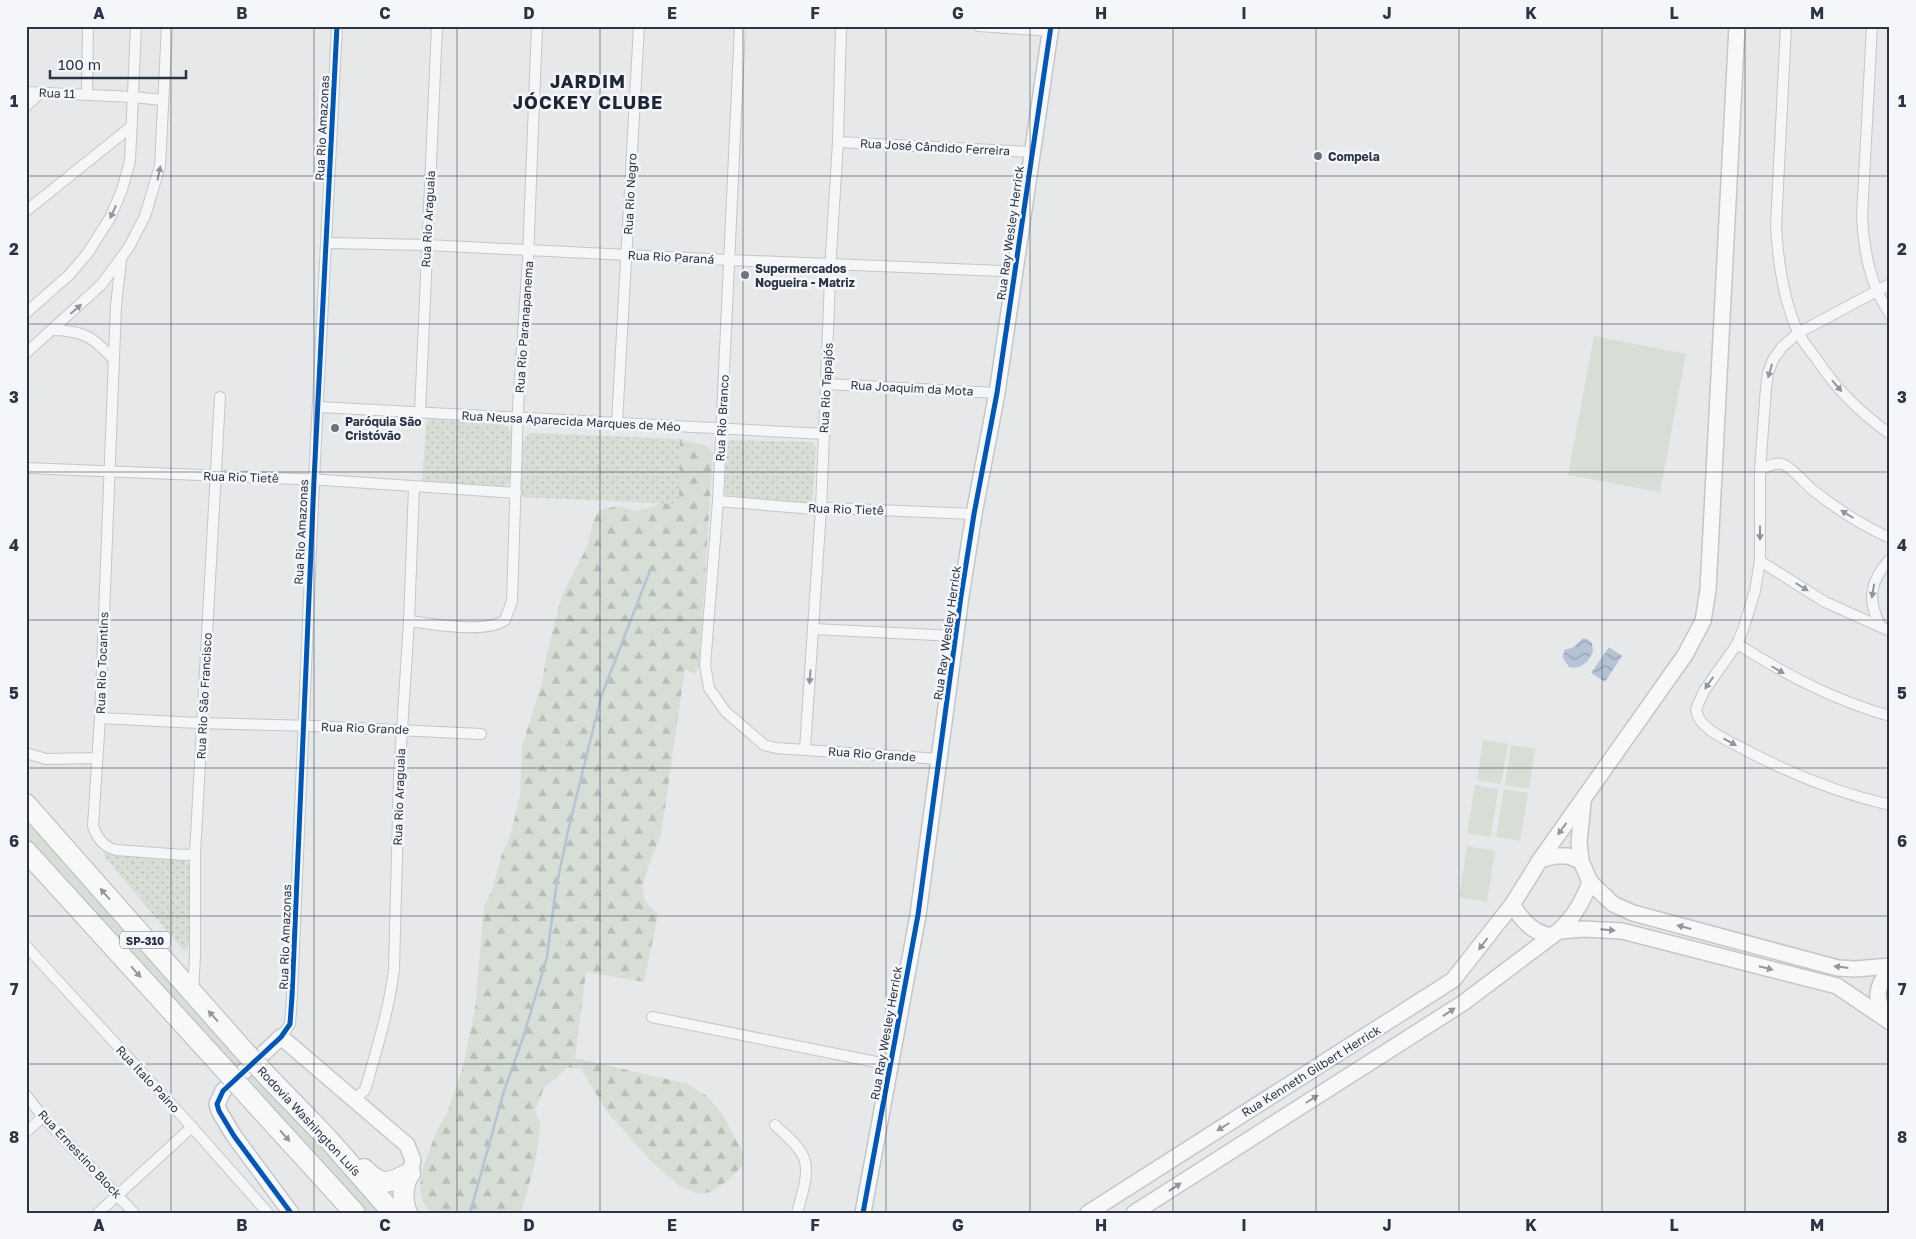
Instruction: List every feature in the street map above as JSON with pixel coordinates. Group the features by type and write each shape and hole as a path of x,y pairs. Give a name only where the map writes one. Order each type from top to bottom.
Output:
{"highway":[{"name":"Rodovia Washington Luís","path":"26,804 193,994 329,1140 392,1213"},
{"name":"SP-310","path":"26,851 355,1213"},
{"path":"329,1140 352,1157 378,1181 386,1183 410,1173"},
{"path":"307,1161 339,1201 346,1213"},
{"path":"407,1213 404,1205 403,1190 405,1181 410,1173"}],"street":[{"path":"87,94 88,26"},
{"path":"26,313 78,265 103,232 117,204 130,162 136,26"},
{"path":"26,353 90,297 121,260 145,216 160,166 167,26"},
{"name":"Rua Rio Amazonas","path":"281,1037 290,1024 292,996 314,480 337,26"},
{"name":"Rua Rio Araguaia","path":"420,412 437,26"},
{"name":"Rua Rio Paranapanema","path":"408,621 471,627 493,626 505,620 512,601 537,26"},
{"name":"Rua Rio Negro","path":"617,422 639,26"},
{"name":"Rua Rio Branco","path":"740,26 718,501 705,665 709,688 726,711 764,745 776,748 805,749"},
{"name":"Rua Rio Tapajós","path":"805,749 821,509 838,142 841,26"},
{"path":"979,26 1051,28"},
{"path":"1737,26 1706,608 1703,621 1685,655 1540,860 1512,905 1522,920 1542,934 1556,934 1583,929 1622,931 1836,986 1890,1022"},
{"path":"1786,26 1776,226 1777,252 1783,284 1798,333 1834,385 1863,414 1890,434"},
{"path":"1872,26 1862,217 1864,246 1869,267 1890,314"},
{"name":"Rua Ray Wesley Herrick","path":"863,1213 918,915 974,514 997,393 1051,28"},
{"name":"Rua 11","path":"26,92 87,94 164,100"},
{"path":"26,106 41,92"},
{"path":"26,211 132,126"},
{"name":"Rua José Cândido Ferreira","path":"838,142 1032,152"},
{"name":"Rua Rio Paraná","path":"327,244 426,245 1002,271 1015,268"},
{"name":"Rua Rio Tocantins","path":"121,260 113,359 100,718 92,826 99,839 110,848 134,852 195,854"},
{"path":"1890,284 1798,333 1782,347 1768,373 1760,470 1760,561 1750,611 1736,644 1699,700 1696,709 1699,719 1705,726 1767,762 1820,784 1890,805"},
{"path":"52,330 73,330 89,336 113,359"},
{"name":"Rua Joaquim da Mota","path":"826,384 997,393"},
{"name":"Rua Rio São Francisco","path":"193,994 195,854 220,397"},
{"name":"Rua Neusa Aparecida Marques de Méo","path":"319,407 824,434"},
{"path":"1760,470 1780,463 1786,466 1813,491 1836,508 1890,538"},
{"name":"Rua Rio Tietê","path":"26,468 314,480 516,493"},
{"name":"Rua Rio Araguaia","path":"354,1099 364,1092 366,1087 391,994 394,969 402,730 414,487"},
{"name":"Rua Rio Tietê","path":"718,501 821,509 974,514"},
{"path":"1885,629 1871,603 1873,584 1890,559"},
{"path":"1760,561 1825,602 1885,629"},
{"path":"813,629 956,636"},
{"path":"1736,644 1779,671 1819,691 1890,716"},
{"name":"Rua Rio Grande","path":"100,718 481,734"},
{"name":"Rua Rio Grande","path":"805,749 939,759"},
{"path":"26,753 46,759 97,758"},
{"path":"1584,799 1579,842 1581,861 1590,882 1613,904 1633,913 1838,968 1890,967"},
{"path":"1540,860 1555,856 1568,856 1581,861"},
{"path":"1134,1213 1463,1003 1556,934 1585,897 1590,882"},
{"name":"Rua Kenneth Gilbert Herrick","path":"1088,1213 1454,980 1512,905"},
{"name":"Rua Ítalo Paino","path":"26,946 192,1126 268,1213"},
{"path":"1890,967 1877,991 1878,1004 1890,1022"},
{"path":"652,1017 890,1065"},
{"path":"291,1213 234,1136 219,1111 217,1104 223,1091 281,1037 407,1145 413,1160 410,1173"},
{"name":"Rua Ernestino Block","path":"26,1095 43,1117 134,1213"},
{"path":"26,1132 43,1117"},
{"path":"775,1125 798,1148 804,1158 806,1169 804,1186 797,1213"},
{"path":"98,1213 192,1126"}],"green space":[{"path":"1594,336 1686,354 1660,492 1568,475"},
{"path":"427,417 501,424 507,427 511,432 514,447 512,479 507,485 503,486 422,481"},
{"path":"531,433 680,439 679,504 521,497 523,442"},
{"path":"680,439 706,446 713,452 699,667 695,674 685,669 661,835 643,884 643,894 646,902 658,915 644,982 586,972 575,1058 688,1084 708,1097 723,1115 744,1155 742,1166 726,1182 711,1192 698,1194 677,1184 652,1162 607,1112 581,1069 568,1067 544,1088 535,1111 540,1124 536,1159 521,1213 431,1213 423,1202 420,1186 422,1170 437,1130 447,1113 462,1071 475,1010 484,907 492,890 502,854 510,837 520,795 522,746 542,683 546,658 562,595 588,545 593,522 599,510 618,506 635,511 653,507 666,497 665,461"},
{"path":"730,440 812,442 816,448 812,500 810,503 727,496 725,492 726,444"},
{"path":"1483,740 1508,744 1501,784 1477,780"},
{"path":"1511,745 1535,749 1529,789 1505,785"},
{"path":"1475,785 1498,789 1491,837 1467,833"},
{"path":"1504,789 1528,793 1520,841 1496,837"},
{"path":"26,818 246,1061 233,1072 26,845"},
{"path":"1467,846 1495,851 1487,902 1459,897"},
{"path":"105,851 185,861 189,864 191,938 186,948 183,950 105,857"},
{"path":"253,1071 383,1213 363,1213 241,1081"}],"water":[{"path":"1583,638 1592,643 1593,652 1589,659 1581,666 1569,667 1563,658 1564,650 1574,647"},
{"path":"1609,647 1622,656 1605,682 1591,673"}],"waterway":[{"path":"470,1213 504,1091 524,1035 547,957 556,888 601,697 651,568"}],"cycle path":[{"path":"291,1213 234,1136 219,1111 217,1104 223,1091 281,1037 290,1024 314,480 337,26"},
{"path":"863,1213 918,915 961,596 974,514 997,393 1051,26"}],"place":[{"name":"Compela","path":"1318,156"},
{"name":"Supermercados Nogueira - Matriz","path":"745,275"},
{"name":"Paróquia São Cristóvão","path":"335,428"}],"district":[{"name":"JARDIM JÓCKEY CLUBE","path":"588,91"}]}
